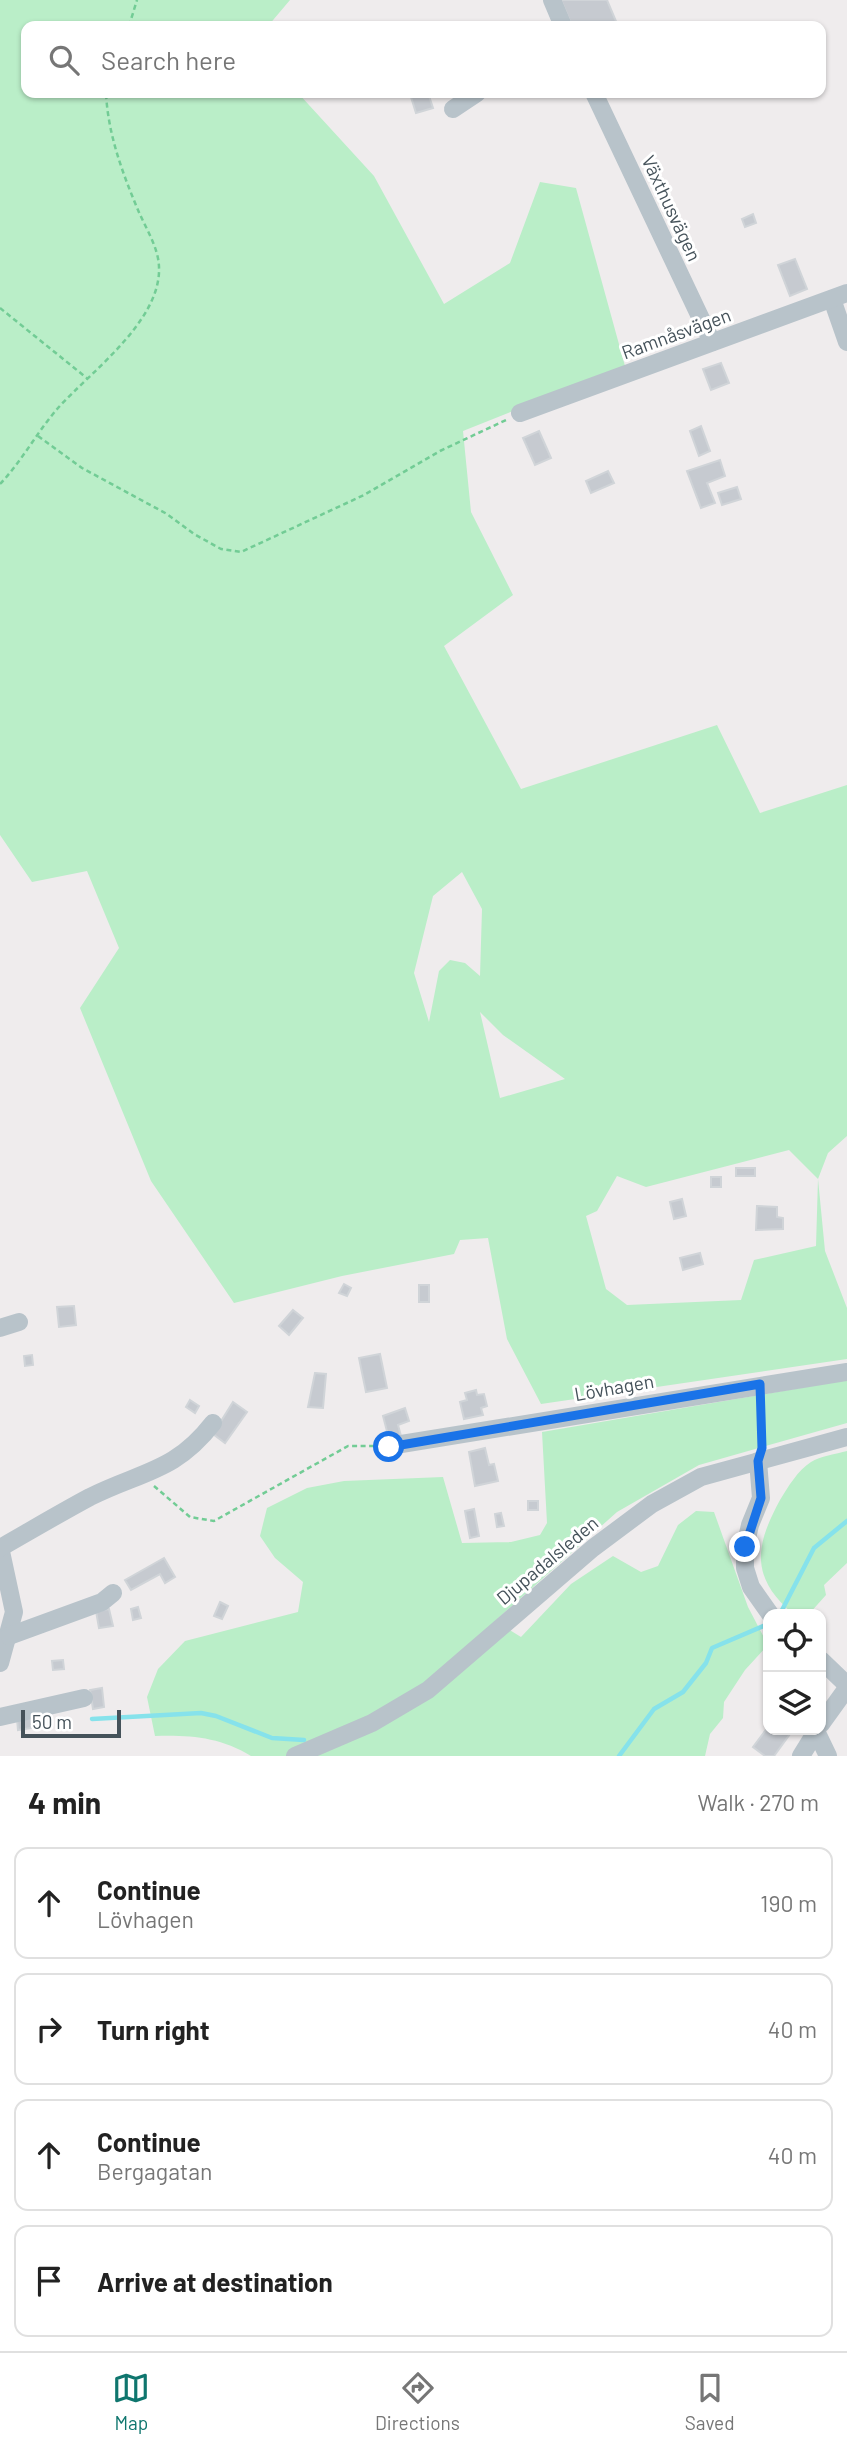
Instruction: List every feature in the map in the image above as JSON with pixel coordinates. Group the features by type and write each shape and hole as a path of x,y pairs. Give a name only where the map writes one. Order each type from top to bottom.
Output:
{"street":[{"path":"552,0 560,21"},
{"path":"453,109 470,98"},
{"name":"Växthusvägen","path":"596,98 712,342"},
{"path":"839,296 847,342"},
{"name":"Ramnåsvägen","path":"520,413 839,296"},
{"path":"0,1328 19,1322"},
{"name":"Lövhagen","path":"389,1447 760,1384 847,1372"},
{"path":"0,1663 14,1612 0,1547 91,1497 172,1463 195,1447 213,1423"},
{"name":"Djupadalsleden","path":"295,1756 372,1723 428,1689 593,1548 652,1504 701,1477 847,1437"},
{"path":"758,1461 761,1498 750,1525 745,1547 745,1568 751,1587 766,1609"},
{"path":"9,1636 102,1602 113,1593"},
{"path":"826,1665 847,1686 826,1716"},
{"path":"0,1717 84,1698"},
{"path":"801,1756 814,1735"},
{"path":"820,1735 828,1756"}],"path":[{"path":"131,21 137,0"},
{"path":"0,484 57,409 136,328 149,306 158,280 158,255 121,171 107,115 106,98"},
{"path":"0,308 88,379"},
{"path":"38,436 82,468 167,514 220,549 241,552 364,495 440,450 520,413"},
{"path":"758,1461 762,1448 760,1384"},
{"path":"139,1477 190,1517 214,1521 348,1446 389,1447"}],"green space":[{"path":"0,0 290,0 272,21 21,21 21,98 303,98 374,176 444,304 510,263 540,182 576,188 625,366 463,431 471,512 513,595 444,646 521,789 717,725 760,813 847,785 847,1136 828,1153 818,1179 825,1251 847,1308 847,1359 541,1404 507,1339 488,1238 460,1240 454,1254 342,1276 234,1303 151,1181 80,1008 119,948 87,871 32,882 0,835","holes":["462,872 482,909 480,976 465,963 450,960 439,971 429,1022 414,973 433,896","480,1012 503,1035 565,1079 500,1098","789,1150 818,1179 816,1246 754,1260 741,1300 627,1305 606,1289 586,1216 597,1211 617,1176 646,1187"]},
{"path":"847,1380 847,1423 699,1465 617,1512 495,1621 521,1637 571,1584 613,1556 641,1572 658,1566 678,1525 696,1511 714,1512 748,1607 763,1636 763,1650 745,1670 724,1702 723,1718 710,1734 705,1756 251,1756 204,1738 155,1736 147,1697 158,1669 185,1641 298,1612 303,1582 275,1558 260,1536 267,1508 307,1488 344,1481 443,1477 462,1543 511,1542 540,1535 547,1523 542,1432"},
{"path":"847,1451 847,1563 824,1585 826,1595 813,1609 788,1609 769,1587 763,1574 761,1560 765,1532 780,1500 794,1479 802,1469 819,1458"}],"building":[{"path":"561,0 607,0 616,21 570,21"},
{"path":"411,98 430,98 433,108 416,113"},
{"path":"753,214 756,223 745,227 742,219"},
{"path":"795,259 807,289 790,296 778,265"},
{"path":"721,363 729,383 711,390 703,369"},
{"path":"701,426 710,451 699,456 690,431"},
{"path":"539,431 551,458 535,465 523,438"},
{"path":"720,460 725,476 707,483 715,503 701,508 687,471"},
{"path":"608,471 614,483 591,493 586,481"},
{"path":"737,487 741,499 722,505 718,493"},
{"path":"736,1168 755,1168 755,1176 736,1176"},
{"path":"711,1177 721,1177 721,1187 711,1187"},
{"path":"682,1199 686,1216 674,1219 670,1202"},
{"path":"757,1206 777,1207 777,1217 783,1218 783,1229 756,1230"},
{"path":"700,1253 703,1264 683,1270 680,1258"},
{"path":"344,1284 351,1288 347,1296 339,1293"},
{"path":"419,1285 429,1285 429,1302 419,1302"},
{"path":"74,1306 76,1325 59,1327 57,1307"},
{"path":"293,1310 303,1318 289,1335 279,1326"},
{"path":"380,1354 387,1388 366,1392 359,1358"},
{"path":"32,1355 33,1365 25,1366 24,1356"},
{"path":"315,1373 326,1374 323,1408 308,1407"},
{"path":"476,1390 477,1395 484,1394 487,1406 481,1408 483,1415 464,1419 460,1402 467,1400 465,1393"},
{"path":"190,1400 199,1406 195,1413 186,1407"},
{"path":"233,1402 247,1412 225,1443 213,1434"},
{"path":"405,1408 409,1421 398,1425 401,1436 389,1439 383,1416"},
{"path":"485,1448 489,1465 494,1464 498,1481 475,1486 469,1452"},
{"path":"528,1501 538,1501 538,1510 528,1510"},
{"path":"474,1509 479,1536 470,1538 465,1511"},
{"path":"501,1513 504,1526 497,1527 495,1514"},
{"path":"164,1558 175,1577 165,1583 160,1574 131,1590 125,1580"},
{"path":"220,1602 228,1606 222,1619 214,1616"},
{"path":"138,1607 141,1618 133,1620 131,1609"},
{"path":"109,1609 113,1626 99,1628 96,1611"},
{"path":"63,1660 64,1669 53,1670 52,1661"},
{"path":"102,1688 104,1707 93,1709 90,1690"},
{"path":"37,1716 38,1727 18,1730 17,1719"},
{"path":"763,1734 789,1735 774,1756 765,1756 753,1747"}],"waterway":[{"path":"783,1609 814,1548 847,1521"},
{"path":"619,1756 654,1709 683,1692 706,1663 712,1648 763,1626"},
{"path":"92,1719 201,1713 216,1716 272,1738 304,1740"}],"route":[{"path":"389,1447 760,1384 762,1448 758,1461 761,1498 745,1547"}]}
